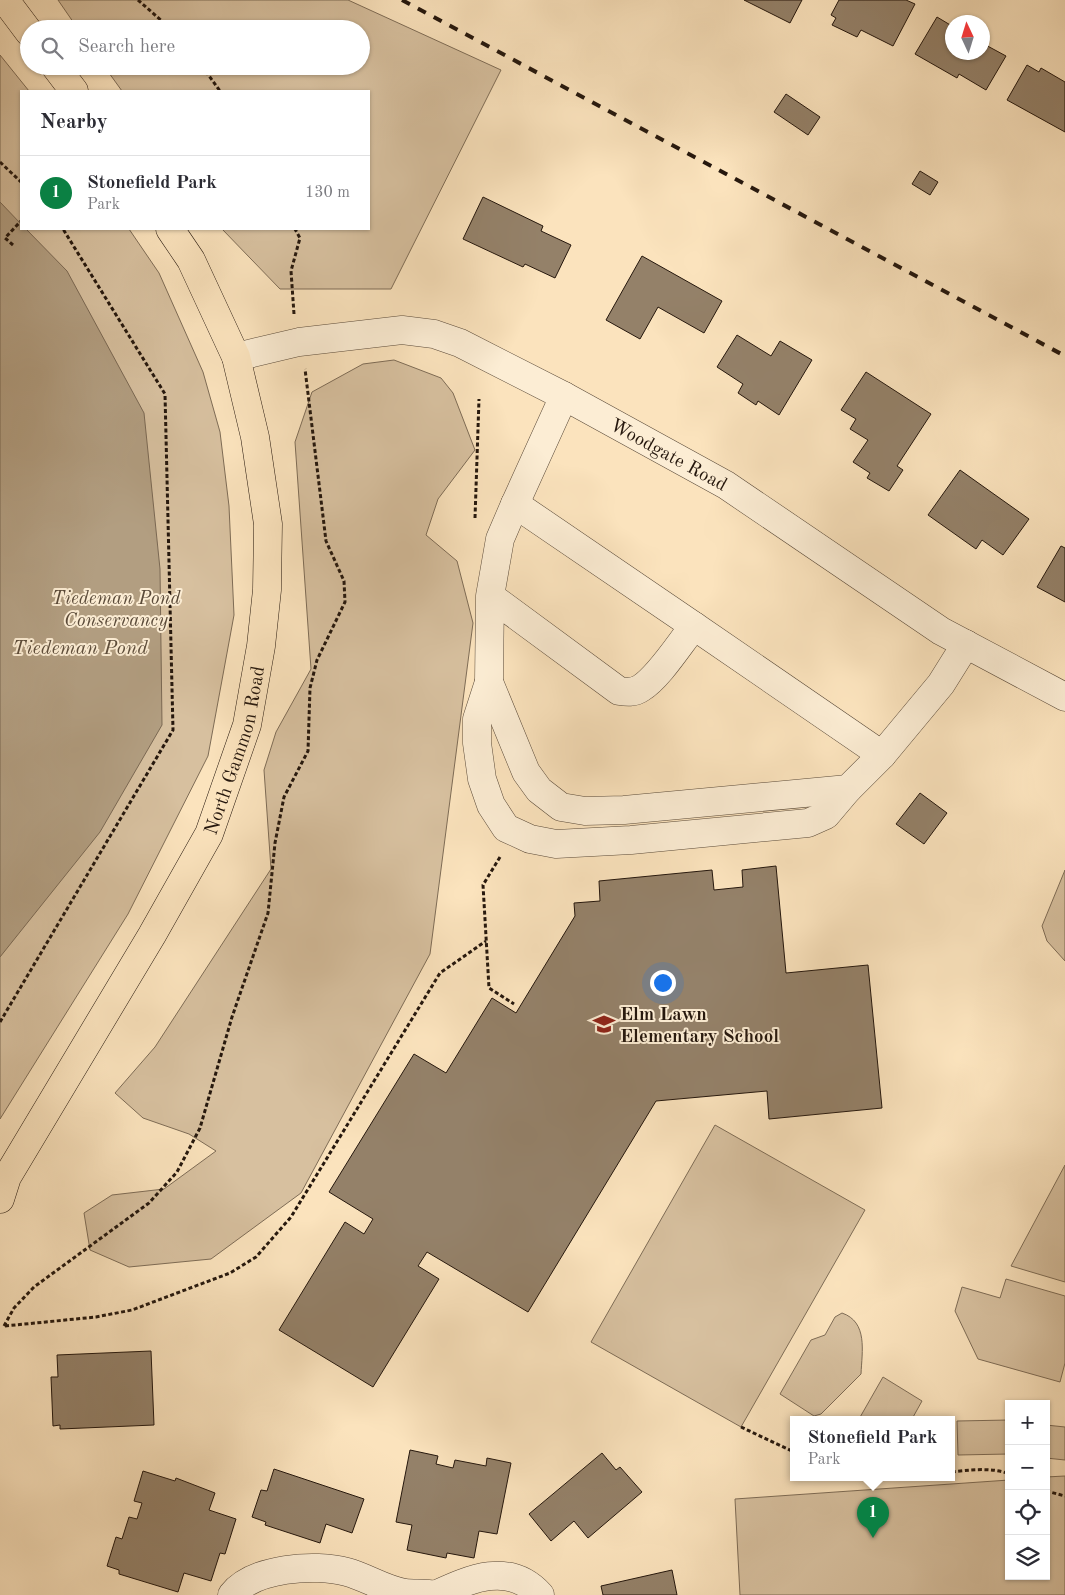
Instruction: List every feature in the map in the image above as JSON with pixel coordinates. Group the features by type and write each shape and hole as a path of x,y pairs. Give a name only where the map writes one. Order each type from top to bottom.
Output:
{"main road":[{"path":"5,0 20,20"},
{"path":"62,75 73,90"},
{"name":"North Gammon Road","path":"0,1199 7,1177 152,935 209,834 247,725 261,646 267,590 268,524 255,437 236,357 191,260 171,230"}],"street":[{"name":"Woodgate Road","path":"236,357 299,342 402,330 434,334 460,343 564,396 726,485 941,630 1065,697"},
{"path":"564,396 500,539 490,596 489,682 477,719 476,743 482,779 491,805 506,828 530,839 556,844 631,840 808,823 826,815 848,788 882,755 941,684 966,644"},
{"path":"515,504 882,755"},
{"path":"490,596 619,691 629,693 641,689 694,626"},
{"path":"489,682 526,772 539,790 561,807 585,811 624,810 848,788"},
{"path":"232,1595 237,1588 251,1580 271,1573 297,1568 346,1572 404,1593 435,1595 473,1578 497,1575 520,1579 540,1595"}],"path":[{"path":"138,0 160,20"},
{"path":"208,75 219,90"},
{"path":"0,162 20,181"},
{"path":"13,245 5,238 20,222"},
{"path":"0,1022 173,730 165,394 64,230"},
{"path":"501,855 484,885 489,988 514,1004"},
{"path":"4,1326 96,1317 132,1310 230,1273 256,1257 290,1217 440,973 486,941"},
{"path":"741,1427 790,1450"},
{"path":"955,1472 966,1470 1005,1472"},
{"path":"1050,1492 1065,1496"}],"green space":[{"path":"58,0 348,0 501,70 391,289 280,289 223,230 370,230 370,90 121,90 110,75 370,75 370,20 72,20"},
{"name":"Tiedeman Pond Conservancy","path":"0,55 28,90 20,90 20,230 130,230 159,273 203,372 220,432 229,506 234,615 208,756 128,914 0,1119"},
{"path":"394,360 441,378 453,393 475,450 438,499 426,535 457,561 473,623 430,954 301,1193 211,1259 129,1267 90,1250 84,1213 112,1195 164,1189 216,1151 189,1134 143,1118 115,1093 155,1047 271,869 264,770 276,732 311,669 295,442 312,392 363,364"},
{"path":"1065,870 1065,961 1047,941 1042,926"},
{"path":"715,1125 865,1210 741,1427 591,1342"},
{"path":"1065,1165 1065,1282 1011,1266"},
{"path":"1006,1279 1065,1296 1065,1363 1060,1382 978,1359 955,1311 962,1287 1000,1298"},
{"path":"842,1313 850,1317 860,1330 862,1338 861,1374 821,1414 814,1416 780,1394 811,1340 825,1335 835,1317"},
{"path":"883,1377 922,1401 914,1416 861,1416"},
{"path":"1005,1420 1005,1454 958,1455 957,1421"},
{"path":"1050,1425 1065,1427 1065,1460 1050,1458"},
{"path":"1065,1476 1065,1595 740,1595 735,1499 1005,1480 1005,1580 1050,1580 1050,1477"}],"water":[{"name":"Tiedeman Pond","path":"0,202 20,223 20,230 27,230 67,271 144,413 160,569 162,725 100,832 0,957"}],"building":[{"path":"744,0 802,0 790,23"},
{"path":"839,0 906,0 915,4 893,46 861,30 857,37 832,25 836,18 831,15"},
{"path":"937,17 945,22 945,60 990,60 990,47 1006,56 986,90 959,74 957,78 915,54"},
{"path":"1027,65 1039,72 1041,68 1065,82 1065,132 1007,100"},
{"path":"786,94 820,117 808,135 774,112"},
{"path":"920,171 938,182 930,195 912,184"},
{"path":"483,197 543,226 541,231 571,245 555,278 525,264 523,267 463,239"},
{"path":"642,256 722,301 704,333 658,307 640,339 606,320"},
{"path":"737,335 771,356 780,341 812,360 779,415 758,401 756,405 738,393 743,384 717,367"},
{"path":"866,372 931,414 897,466 903,470 889,491 867,478 870,473 853,462 868,440 850,429 856,419 841,410"},
{"path":"960,470 1029,519 1003,555 982,540 976,549 928,515"},
{"path":"1061,546 1065,548 1065,602 1037,587"},
{"path":"920,793 947,813 924,844 896,824"},
{"path":"776,866 786,973 868,965 882,1108 769,1119 767,1091 656,1101 528,1312 427,1252 418,1266 439,1279 373,1387 279,1330 345,1222 364,1234 373,1219 329,1192 414,1054 446,1073 492,998 516,1013 575,916 574,903 600,901 599,881 712,870 714,890 743,887 742,870"},
{"path":"151,1351 154,1425 60,1429 60,1425 53,1426 51,1377 58,1377 57,1355"},
{"path":"410,1450 438,1456 436,1464 453,1468 455,1460 486,1466 487,1458 511,1463 497,1534 479,1531 474,1558 447,1553 446,1558 407,1550 412,1525 396,1522"},
{"path":"602,1453 616,1470 620,1467 642,1492 588,1538 574,1521 551,1541 529,1514"},
{"path":"274,1469 364,1499 352,1533 326,1524 320,1543 265,1525 266,1522 252,1517 261,1490 267,1491"},
{"path":"143,1471 175,1481 176,1478 215,1493 209,1510 236,1519 225,1554 220,1553 211,1581 184,1573 178,1592 119,1574 119,1570 107,1566 116,1537 122,1539 129,1517 137,1519 142,1503 134,1501"},
{"path":"672,1570 677,1595 603,1595 601,1586"}],"railway":[{"path":"402,0 1065,356"}],"place":[{"name":"Elm Lawn Elementary School","path":"604,1024"},
{"name":"Stonefield Park","path":"873,1538"}]}
